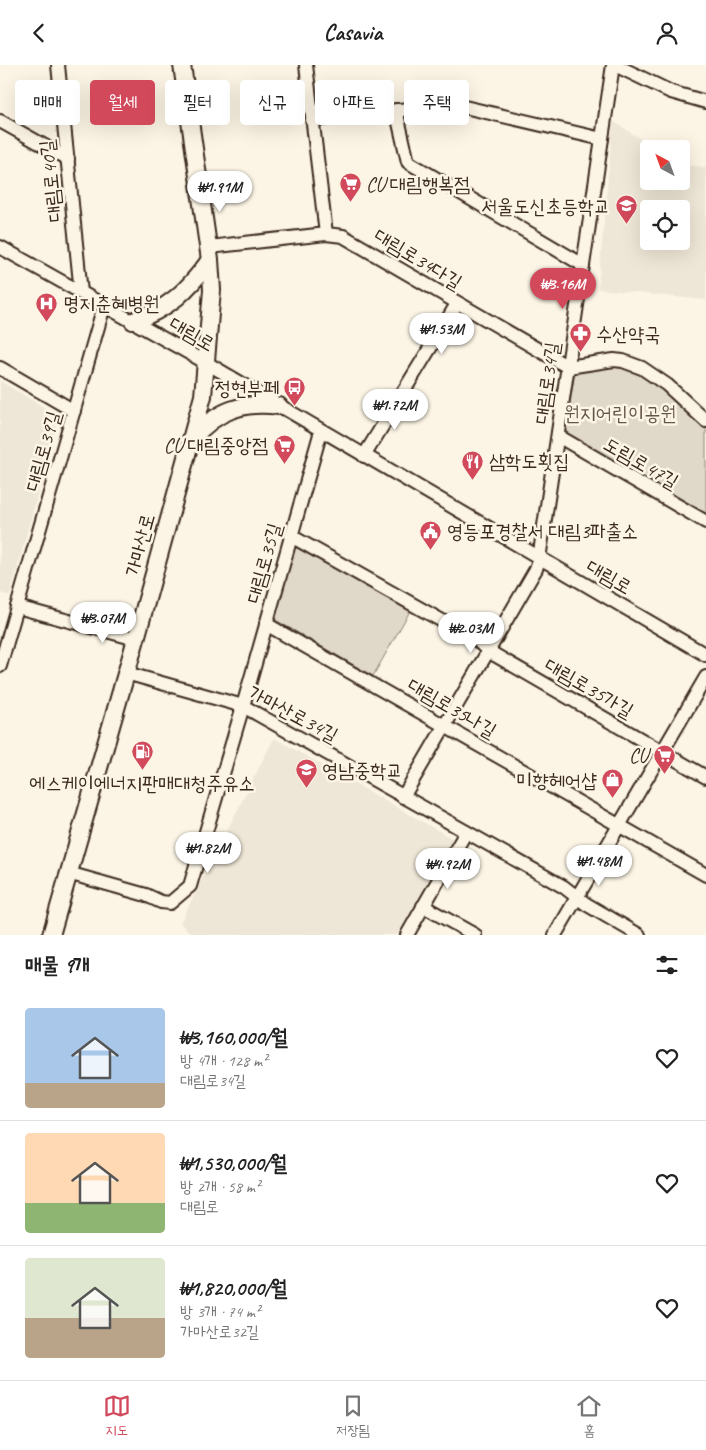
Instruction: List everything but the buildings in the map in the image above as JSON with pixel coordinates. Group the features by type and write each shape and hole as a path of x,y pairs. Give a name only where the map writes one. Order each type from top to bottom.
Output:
{"main road":[{"name":"가마산로","path":"51,935 203,396 212,290 209,254 182,65"},
{"path":"133,321 157,312 177,299 192,284 209,254"},
{"path":"190,441 205,424 231,410 260,404 279,406"}],"street":[{"name":"대림로40길","path":"58,65 82,293"},
{"path":"209,254 326,234 306,65"},
{"path":"614,65 671,92 706,102"},
{"name":"대림로34길","path":"403,797 536,569 540,559 614,65"},
{"path":"312,119 456,105 602,139"},
{"path":"396,110 408,162 583,265"},
{"path":"0,121 68,159"},
{"name":"대림로34다길","path":"326,234 343,236 568,367"},
{"name":"대림로","path":"0,247 205,362 706,655"},
{"path":"364,456 457,304"},
{"name":"대림로39길","path":"0,666 104,305"},
{"path":"568,367 614,360 633,364 660,379 706,421"},
{"path":"0,368 74,411"},
{"name":"대림로35길","path":"68,873 146,895 161,902 170,903 190,886 244,706 321,431"},
{"name":"도림로47길","path":"558,436 706,523"},
{"name":"대림로35가길","path":"291,535 478,641 488,651 706,777"},
{"path":"17,607 136,639"},
{"name":"대림로35나길","path":"266,624 706,875"},
{"name":"가마산로34길","path":"126,673 244,706 564,887 639,935"},
{"path":"554,935 582,900 619,825 706,677"},
{"path":"407,935 466,832"},
{"path":"423,906 475,935"}],"shaded area":[{"name":"서울도신초등학교","path":"613,121 642,140 640,140 640,190 690,190 690,166 706,167 706,300 598,289"},
{"path":"0,381 47,409 56,426 10,596 0,593"},
{"name":"영남중학교","path":"274,738 453,839 397,935 193,935 180,923"}],"green space":[{"name":"원지어린이공원","path":"615,364 651,377 706,426 706,516 565,434 575,372"},
{"path":"295,547 410,611 373,676 274,619"}],"place":[{"name":"CU 대림행복점","path":"350,203"},
{"name":"서울도신초등학교","path":"626,225"},
{"name":"명지춘혜병원","path":"47,322"},
{"name":"수산약국","path":"580,353"},
{"name":"정현부페","path":"295,407"},
{"name":"CU 대림중앙점","path":"284,464"},
{"name":"삼학도횟집","path":"473,480"},
{"name":"영등포경찰서 대림3파출소","path":"431,550"},
{"name":"에스케이에너지판매대청주유소","path":"142,770"},
{"name":"CU","path":"664,774"},
{"name":"영남중학교","path":"306,789"},
{"name":"미향헤어샵","path":"613,799"}]}
